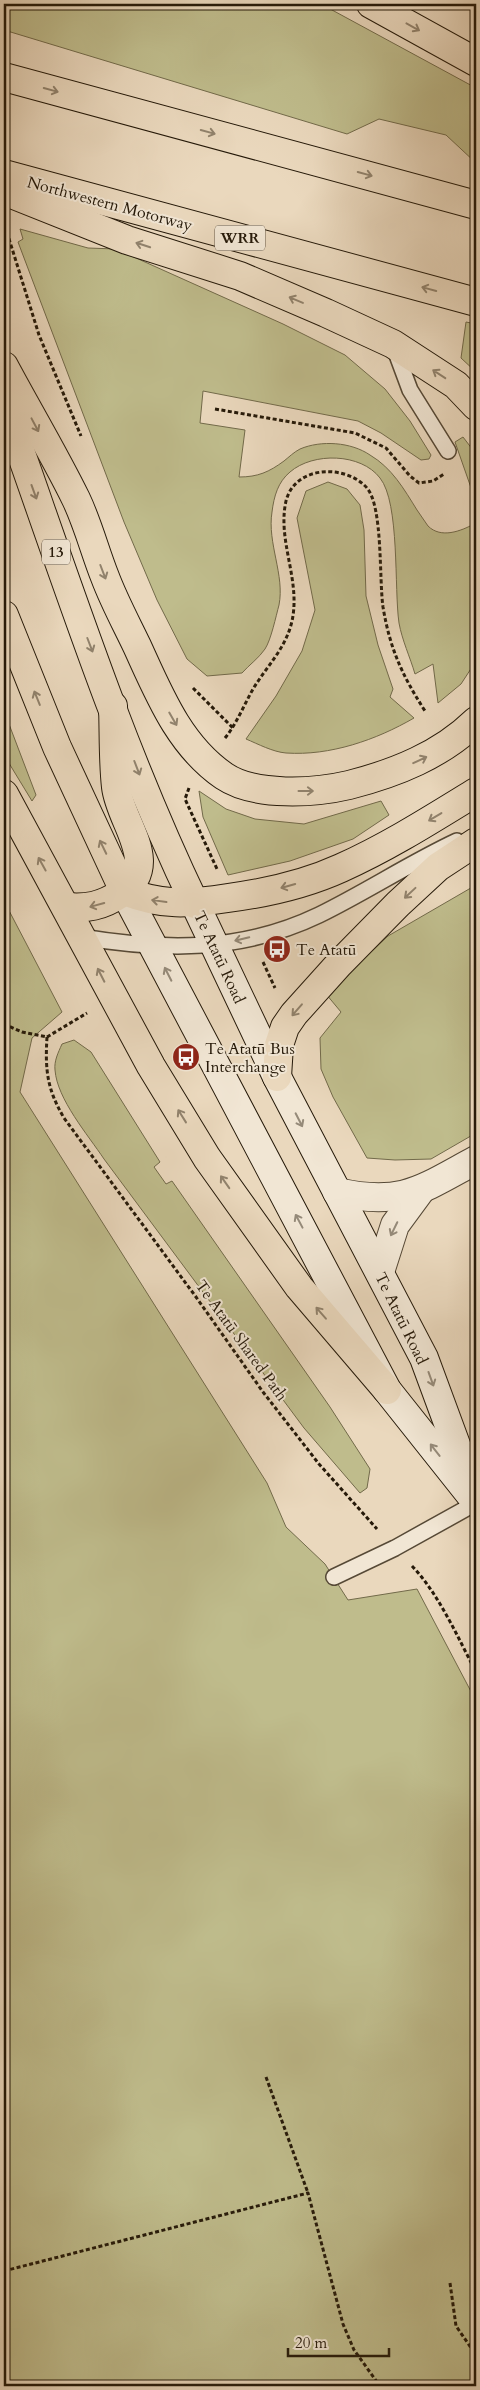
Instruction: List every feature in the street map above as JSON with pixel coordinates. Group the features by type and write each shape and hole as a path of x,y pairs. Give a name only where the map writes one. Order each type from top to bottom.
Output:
{"main road":[{"path":"370,4 476,62"},
{"path":"4,77 476,205"},
{"name":"Northwestern Motorway","path":"4,174 476,302"},
{"path":"4,191 127,240 240,276 393,344 456,385 476,406"},
{"path":"4,366 77,500 105,578 161,698 183,737 207,762 225,777 243,784 266,788 308,792 333,789 375,778 441,750 476,721"},
{"name":"Te Atatū Road","path":"4,395 16,439 113,706 163,835 277,1077 424,1358 476,1502"},
{"path":"4,615 57,748 124,891 387,1390"},
{"path":"66,907 82,908 99,905 124,891 135,879 138,868 138,852 116,788 113,706"},
{"path":"124,891 158,902 195,904 247,897 340,869 402,837 476,792"},
{"path":"4,794 151,1066 207,1158 299,1287 387,1390 476,1502"},
{"path":"277,1077 279,1045 285,1027 294,1014 339,964 398,904 438,867 476,842"},
{"path":"337,1192 365,1199 387,1198 420,1191 476,1160"},
{"path":"380,1272 395,1225 420,1191"}],"lane":[{"path":"393,344 410,390 448,451"},
{"path":"81,937 154,946 215,945 280,931 319,915 476,831"},
{"path":"334,1577 395,1548 476,1502"}],"path":[{"path":"215,409 355,433 386,448 410,476 419,482 433,481 445,474 448,466 448,451"},
{"path":"233,728 254,688 282,649 289,632 295,606 285,540 286,498 300,480 318,472 329,471 353,477 361,482 372,496 377,527 380,583 392,649 404,678 425,711"},
{"path":"189,787 185,799 217,870"},
{"path":"262,962 277,993"},
{"path":"4,1024 22,1032 47,1037 80,1017"},
{"name":"Te Atatū Shared Path","path":"47,1037 46,1074 52,1094 64,1118 263,1392 319,1464 420,1574 450,1623 476,1672"},
{"path":"266,2077 308,2193 343,2324 354,2350 375,2383 380,2386"},
{"path":"4,2271 308,2193"},
{"path":"450,2283 456,2326 476,2355"},
{"path":"470,2386 476,2384"}],"shaded area":[{"path":"4,4 321,4 476,88 476,163 446,135 379,119 347,134 4,30"},
{"path":"20,229 88,248 116,249 283,324 345,355 385,389 410,421 431,455 429,459 421,460 381,433 358,421 203,391 200,423 245,430 239,477 258,475 268,471 298,450 308,446 317,444 345,445 362,451 385,466 402,487 428,526 433,530 445,533 457,531 474,524 476,516 476,661 461,684 438,703 433,664 415,674 399,623 393,526 391,506 386,490 380,478 372,470 361,464 337,458 311,461 300,465 282,480 275,495 271,524 280,582 280,594 271,634 263,652 242,673 207,676 187,659 157,600 124,522 18,242 23,239"},
{"path":"466,322 476,324 476,372 461,358"},
{"path":"463,437 476,454 476,502 455,442"},
{"path":"328,482 347,489 360,505 364,530 366,596 378,645 393,689 390,697 414,718 368,740 352,745 319,752 286,753 266,748 246,739 276,696 302,651 315,610 297,518 306,491"},
{"path":"4,711 36,795 32,801 4,755"},
{"path":"199,791 226,809 255,819 304,824 381,801 389,815 353,839 290,861 228,875 203,817"},
{"path":"476,885 476,1133 431,1159 395,1160 367,1158 333,1097 321,1069 320,1038 341,1012 326,994 388,936"},
{"path":"4,901 62,1012 32,1038 20,1092 267,1483 286,1527 325,1564 348,1600 417,1589 476,1701 476,2386 4,2386"},
{"path":"74,1040 91,1052 160,1162 154,1167 166,1184 172,1181 330,1407 370,1469 367,1488 360,1493 304,1428 104,1159 67,1105 57,1081 55,1067 62,1044"}],"place":[{"name":"Te Atatū","path":"277,949"},
{"name":"Te Atatū Bus Interchange","path":"186,1057"}]}
